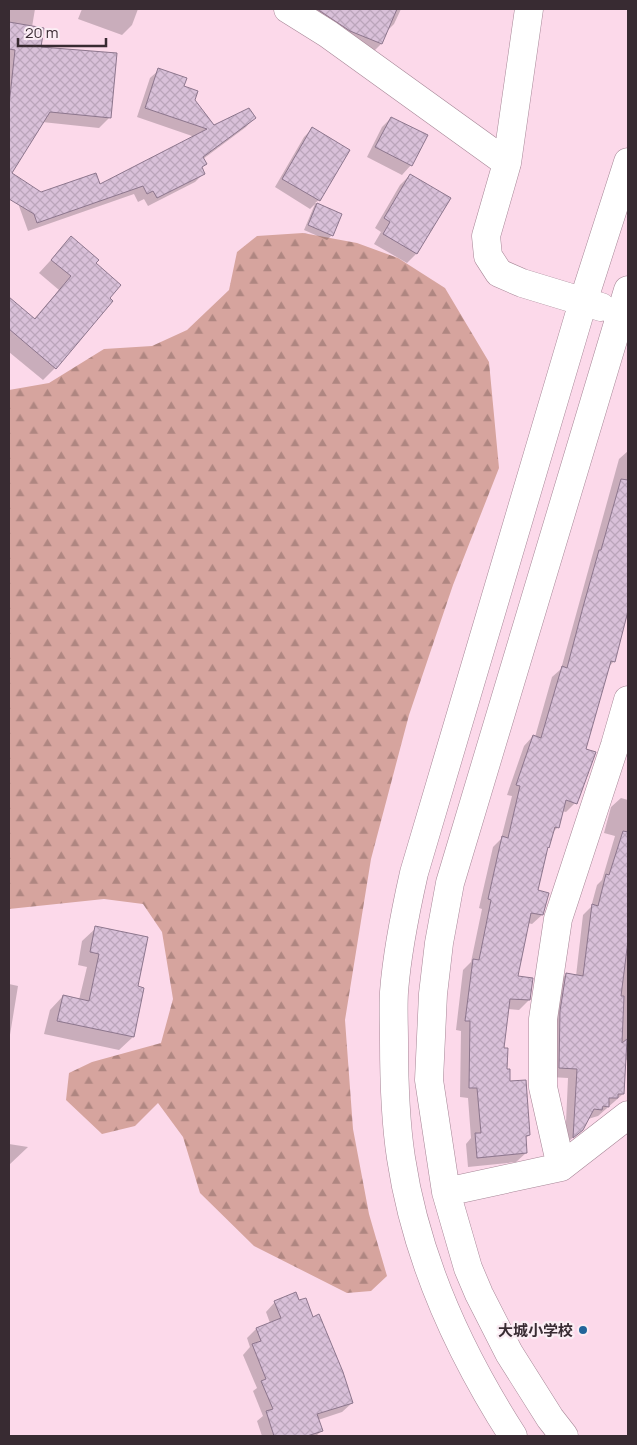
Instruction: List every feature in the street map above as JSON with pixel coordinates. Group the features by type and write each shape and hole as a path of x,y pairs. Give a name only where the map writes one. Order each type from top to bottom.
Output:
{"street":[{"path":"288,9 336,40 507,162"},
{"path":"529,9 507,162 486,236 488,256 499,273 514,280 583,302 626,307 450,883 438,943 433,994 429,1080 446,1192 466,1260 479,1294 509,1353 550,1418 564,1436"},
{"path":"513,1436 494,1406 447,1316 433,1279 413,1214 401,1158 394,1092 394,993 401,932 414,873 583,302 628,162"},
{"path":"561,1167 543,1087 543,1019 558,919 622,747 628,700"},
{"path":"446,1192 561,1167 628,1115"}],"green space":[{"path":"303,233 357,243 398,258 445,288 489,362 499,468 453,585 409,715 371,859 345,1020 353,1129 369,1214 387,1276 371,1291 347,1293 254,1246 200,1193 183,1137 158,1103 135,1126 102,1134 66,1100 69,1073 92,1062 161,1043 173,999 162,932 143,904 104,899 9,909 9,390 49,383 104,349 152,346 187,330 229,290 237,252 257,236"}],"building":[{"path":"317,9 397,9 382,44 350,31"},
{"path":"9,22 44,28 41,47 117,53 111,118 50,112 12,173 41,192 96,173 100,184 207,129 145,108 158,68 187,78 184,86 198,91 195,100 214,125 249,108 256,118 203,157 207,164 202,167 205,174 157,198 153,191 147,194 143,186 37,223 34,214 9,199 9,105 15,50 9,49"},
{"path":"391,117 428,135 412,166 375,147"},
{"path":"312,127 350,150 320,201 282,179"},
{"path":"410,174 451,198 417,254 383,234 390,222 384,218"},
{"path":"317,203 342,214 333,236 308,225"},
{"path":"71,236 99,260 96,263 121,285 110,298 113,301 56,369 9,329 9,297 35,319 71,276 51,260"},
{"path":"621,479 628,480 628,611 615,662 611,661 586,749 596,752 577,804 566,800 559,828 555,827 548,847 538,890 549,893 543,915 531,913 518,976 533,978 530,1000 510,999 504,1048 508,1048 507,1069 510,1069 510,1081 526,1080 530,1135 526,1136 527,1153 477,1158 475,1133 481,1133 477,1088 469,1088 470,1021 465,1021 473,959 479,960 491,900 488,899 502,836 508,838 520,786 516,785 533,735 541,738 562,666 567,668 599,550 601,550"},
{"path":"623,831 628,832 628,941 621,996 624,996 622,1043 627,1039 624,1094 618,1094 618,1098 609,1098 609,1107 603,1106 602,1110 594,1109 583,1130 573,1138 577,1069 559,1068 560,1011 566,973 583,976 592,904 598,906 606,874 609,875"},
{"path":"95,926 148,937 138,986 144,988 134,1037 57,1021 63,995 89,1001 99,954 90,952"},
{"path":"296,1292 299,1300 306,1298 313,1317 319,1314 343,1372 353,1403 317,1414 323,1431 307,1436 274,1436 266,1411 273,1409 261,1381 266,1379 252,1344 261,1341 256,1328 281,1318 274,1301"}],"place":[{"name":"大城小学校","path":"583,1330"}]}
